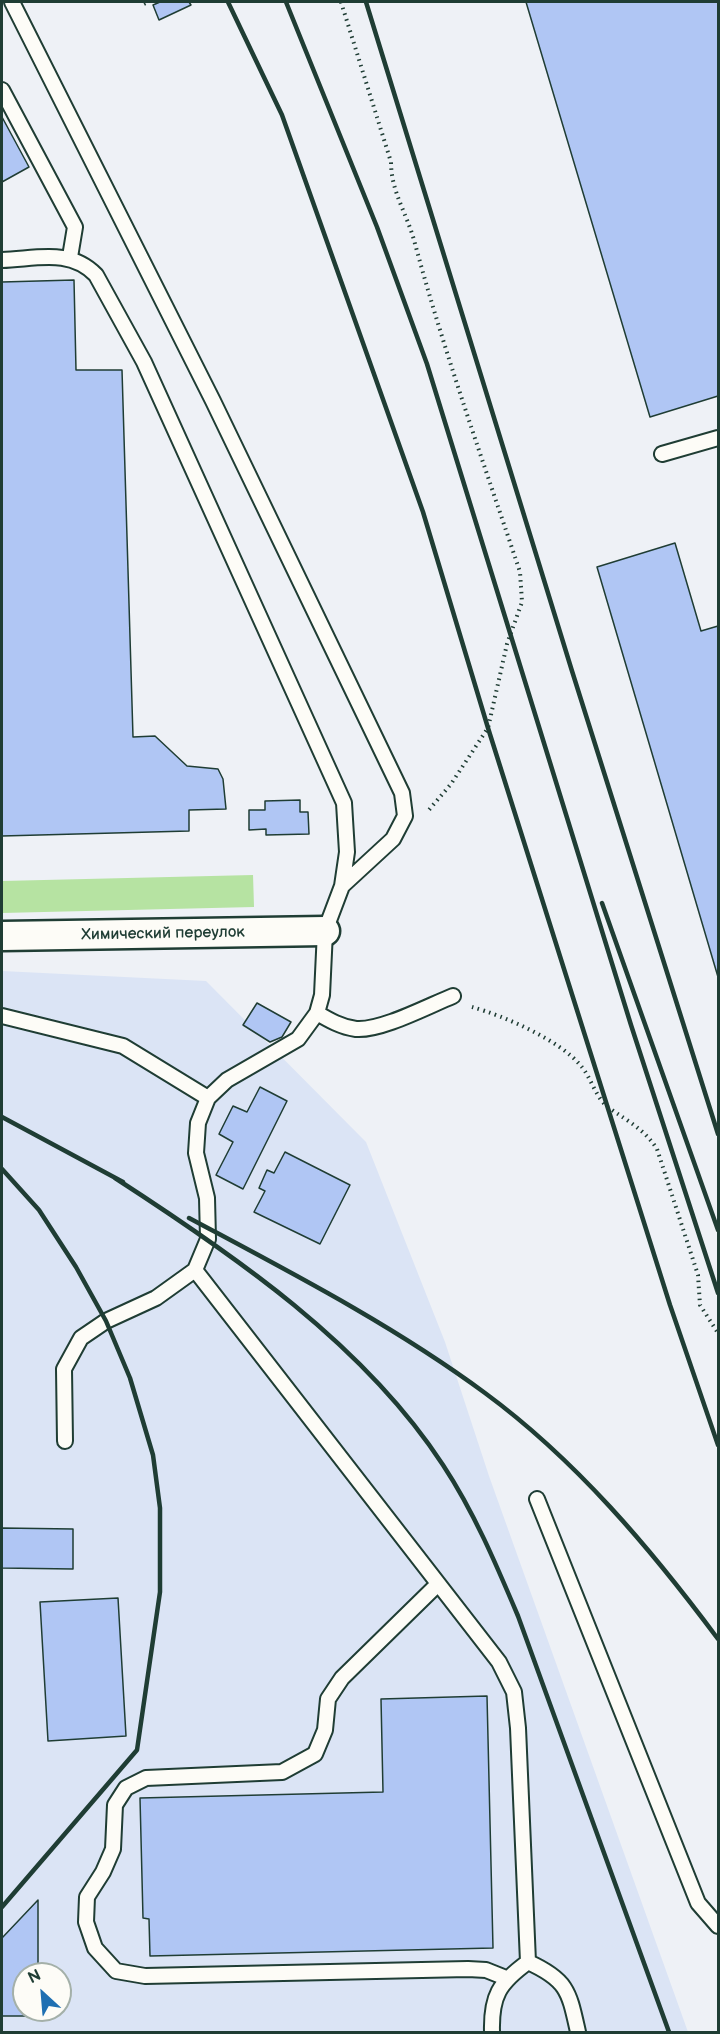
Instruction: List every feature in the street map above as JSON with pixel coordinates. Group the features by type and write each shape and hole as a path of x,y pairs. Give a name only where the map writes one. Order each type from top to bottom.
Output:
{"street":[{"name":"Химический переулок","path":"2,936 325,931"}],"lane":[{"path":"12,2 213,401 402,792 405,816 393,839 342,886"},
{"path":"2,90 75,227 70,257"},
{"path":"2,260 70,257 85,264 96,275 144,362 344,803 347,852 342,886 325,931 322,995 317,1013 298,1039 227,1080 208,1098 198,1123 196,1153 207,1198 208,1239 195,1270 156,1298 106,1321 81,1338 64,1368 65,1441"},
{"path":"662,454 718,438"},
{"path":"317,1013 339,1025 357,1029 375,1027 449,997"},
{"path":"2,1016 123,1046 208,1098"},
{"path":"195,1270 499,1662 513,1692 518,1728 528,1962"},
{"path":"537,1499 698,1903 718,1926"},
{"path":"438,1584 342,1678 328,1699 325,1730 315,1754 282,1772 146,1778 126,1788 115,1805 113,1849 103,1872 87,1897 86,1922 95,1948 116,1971 145,1976 468,1969 486,1970 506,1978"},
{"path":"492,2032 491,2008 506,1978 528,1962"},
{"path":"528,1962 552,1973 570,1994 578,2032"}],"path":[{"path":"341,2 391,162 391,179 396,198 409,224 439,332 520,572 522,602 507,644 488,728 452,784 418,823 393,839"},
{"path":"449,997 504,1016 548,1040 580,1065 607,1107 648,1134 657,1149 698,1275 700,1305 718,1334"}],"shaded area":[{"path":"2,971 206,981 366,1142 445,1342 489,1476 688,2032 2,2032"}],"green space":[{"path":"253,875 254,907 2,913 2,881"}],"building":[{"path":"160,2 189,2 191,5 159,20 153,5"},
{"path":"526,2 718,2 718,396 650,417"},
{"path":"2,117 29,167 2,182"},
{"path":"74,280 76,370 122,370 133,737 155,736 187,766 218,769 223,779 226,809 189,810 189,831 2,836 2,282"},
{"path":"675,543 701,631 718,626 718,977 597,567"},
{"path":"300,800 300,812 308,812 309,834 266,835 266,829 249,830 249,810 265,810 265,801"},
{"path":"257,1003 291,1022 282,1037 270,1042 243,1025"},
{"path":"260,1087 287,1101 243,1189 216,1175 233,1142 219,1134 233,1106 247,1112"},
{"path":"285,1152 350,1185 320,1244 254,1212 265,1191 259,1188 267,1170 274,1173"},
{"path":"2,1528 73,1529 73,1569 2,1568"},
{"path":"118,1598 126,1736 48,1741 40,1602"},
{"path":"487,1696 493,1948 150,1956 149,1919 143,1918 140,1798 383,1792 381,1699"},
{"path":"38,1900 38,1962 12,1962 12,2016 2,2016 2,1938"}],"railway":[{"path":"228,2 282,115 423,512 488,728 670,1305 718,1445"},
{"path":"286,2 377,227 427,364 631,1025 718,1293"},
{"path":"366,2 572,671 718,1134"},
{"path":"602,903 718,1230"},
{"path":"2,1117 123,1182"},
{"path":"2,1169 39,1210 76,1267 106,1321 130,1378 153,1455 160,1508 160,1592 137,1750 2,1907"},
{"path":"115,1178 250,1271 336,1341 411,1421 443,1465 475,1520 518,1616 669,2032"},
{"path":"189,1218 378,1322 450,1368 518,1419 550,1447 610,1507 639,1539 718,1639"}]}
